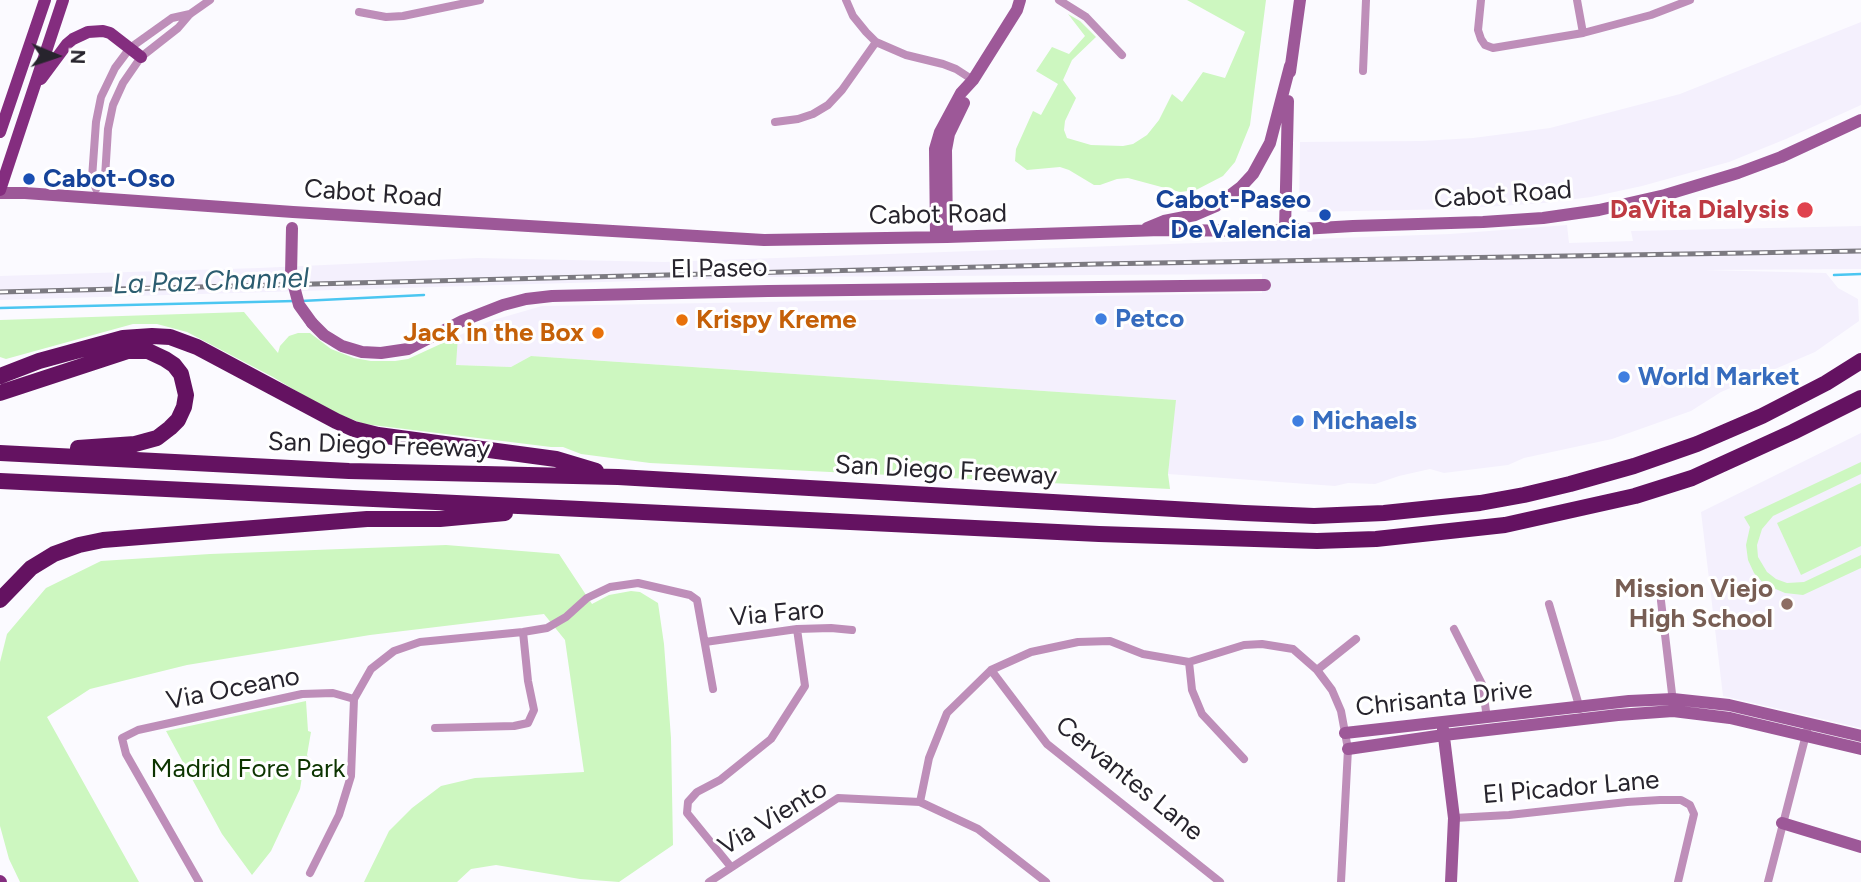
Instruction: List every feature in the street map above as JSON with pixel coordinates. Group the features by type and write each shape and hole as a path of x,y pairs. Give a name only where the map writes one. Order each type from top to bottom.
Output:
{"highway":[{"path":"3,374 39,361 123,338 170,337 197,347 354,429 378,435 555,459 618,477"},
{"path":"0,393 128,351 148,351 174,365 181,374 186,395 184,407 177,420 157,438 135,444 5,453"},
{"name":"San Diego Freeway","path":"5,453 349,471 618,477 1244,513 1314,516 1384,513 1480,503 1524,495 1634,466 1697,444 1762,416 1826,383 1861,361"},
{"name":"San Diego Freeway","path":"0,481 1085,534 1264,540 1376,539 1504,525 1635,496 1692,478 1861,398"},
{"path":"0,489 99,486"},
{"path":"0,600 31,568 54,554 103,540 367,519 440,519 566,508"}],"main road":[{"path":"0,132 45,0"},
{"path":"0,191 64,0"},
{"path":"34,88 67,44 88,32 103,31 117,37 141,57"}],"street":[{"path":"95,192 105,177 108,129 113,105 123,83 141,57 210,0"},
{"path":"359,12 386,17 403,16 480,0"},
{"path":"846,0 853,16 876,42 906,55 956,69 973,80"},
{"path":"941,237 935,149 948,115 961,93 973,80 1020,0"},
{"path":"1059,0 1086,17 1122,55"},
{"path":"1285,230 1286,121 1290,66 1300,0"},
{"path":"1363,71 1366,0"},
{"path":"1481,0 1478,30 1485,46 1493,48 1583,33 1651,15 1690,0"},
{"path":"1577,0 1583,33"},
{"path":"95,192 92,178 96,122 101,97 115,68 130,48 172,18 190,14"},
{"path":"775,122 798,119 828,105 876,42"},
{"path":"1142,231 1164,221 1195,215 1216,206 1247,181 1270,143 1290,66"},
{"name":"Cabot Road","path":"0,191 95,192 293,212 764,240 1285,230 1515,220 1568,215 1634,203 1738,173 1804,147 1861,120"},
{"name":"El Paseo","path":"293,212 290,275 299,305 312,323 335,342 362,352 399,352 492,309 526,299 552,296 768,290 1265,285"},
{"path":"310,873 339,815 351,776 354,699 371,669 394,651 420,642 547,628 566,617 587,598 610,587 638,583 690,594 697,600 713,689"},
{"path":"1661,601 1673,705"},
{"path":"1549,604 1581,713"},
{"path":"731,867 687,814 688,802 696,792 720,780 771,738 805,686 797,629"},
{"name":"Via Faro","path":"705,642 797,629 852,630"},
{"path":"1454,629 1482,684 1487,718"},
{"path":"435,728 514,726 528,723 534,710 523,632"},
{"path":"1317,670 1356,639"},
{"name":"Chrisanta Drive","path":"920,802 929,758 947,713 991,670 1031,652 1078,642 1110,641 1143,654 1189,662 1244,645 1262,644 1293,649 1317,670 1332,690 1346,733 1443,729 1581,713 1629,701 1673,705 1729,705 1861,749"},
{"path":"1189,662 1192,690 1202,714 1244,759"},
{"name":"Cervantes Lane","path":"991,670 1047,744 1220,882"},
{"name":"Via Oceano","path":"199,882 125,754 122,738 138,730 302,694 333,693 354,699"},
{"name":"Chrisanta Drive","path":"1348,749 1487,718 1581,713"},
{"path":"1443,729 1454,818 1451,882"},
{"path":"1768,882 1807,729"},
{"name":"Chrisanta Drive","path":"1807,729 1861,736"},
{"path":"1341,882 1348,749 1346,733"},
{"name":"Via Viento","path":"709,882 838,798 920,802 978,829 1046,882"},
{"name":"El Picador Lane","path":"1454,818 1681,800 1690,805 1695,814 1678,882"},
{"path":"1782,823 1861,847"}],"shaded area":[{"path":"1861,22 1861,105 1729,162 1642,186 1591,197 1544,203 1455,209 1308,212 1299,203 1300,142 1422,141 1473,138 1550,128 1680,94"},
{"path":"1567,225 1569,243 1633,241 1631,231 1861,226 1861,269 1704,270 1826,273 1838,288 1858,299 1859,321 1815,352 1721,392 1691,411 1612,439 1524,458 1508,465 1444,473 1430,469 1375,484 1348,483 1335,486 1168,474 1175,400 531,356 511,367 455,365 458,336 490,321 542,306 1262,293 1262,274 771,277 0,300 0,276 477,258 664,262 1450,234"},
{"name":"Mission Viejo High School","path":"1861,433 1861,728 1723,696 1701,512"}],"green space":[{"path":"1187,0 1266,0 1250,125 1235,162 1223,176 1196,190 1180,192 1128,178 1094,185 1060,167 1027,170 1015,161 1016,149 1033,111 1041,115 1058,84 1036,71 1052,47 1069,54 1085,36 1068,14 1080,21 1096,37 1072,60 1063,80 1076,98 1065,121 1067,138 1091,145 1133,144 1147,135 1159,120 1172,94 1182,102 1203,72 1225,78 1245,32"},
{"path":"244,312 278,353 280,346 289,336 310,333 331,349 354,358 395,361 408,359 458,336 456,365 511,367 531,356 1176,400 1168,474 1170,489 650,463 581,454 563,447 364,424 326,409 273,377 187,332 157,324 133,324 6,359 0,357 0,320"},
{"path":"1861,462 1861,474 1773,516 1762,529 1757,545 1758,557 1767,572 1787,583 1804,582 1861,555 1861,568 1803,595 1785,593 1764,584 1754,573 1748,560 1746,545 1750,527 1744,517"},
{"path":"1861,483 1861,546 1801,575 1777,523"},
{"path":"446,545 559,554 592,604 609,595 631,591 640,592 658,603 671,738 673,845 619,882 580,879 496,865 471,869 457,882 364,882 389,831 412,808 441,786 475,778 584,772 565,640 544,614 370,635 187,665 90,689 47,717 139,882 20,882 9,859 0,826 0,662 7,634 46,588 101,561"},
{"name":"Madrid Fore Park","path":"306,701 308,731 311,732 307,755 309,759 303,771 300,789 271,851 252,875 222,834 166,731"}],"waterway":[{"name":"La Paz Channel","path":"1834,275 1861,274"},
{"name":"La Paz Channel","path":"301,301 424,295"},
{"name":"La Paz Channel","path":"0,308 295,301"}],"railway":[{"path":"0,292 1097,264 1861,251"}],"place":[{"name":"Cabot-Oso","path":"29,179"},
{"name":"DaVita Dialysis","path":"1805,210"},
{"name":"Cabot-Paseo De Valencia","path":"1325,215"},
{"name":"Petco","path":"1101,319"},
{"name":"Krispy Kreme","path":"682,320"},
{"name":"Jack in the Box","path":"598,333"},
{"name":"World Market","path":"1624,377"},
{"name":"Michaels","path":"1298,421"},
{"name":"Mission Viejo High School","path":"1787,604"}]}
